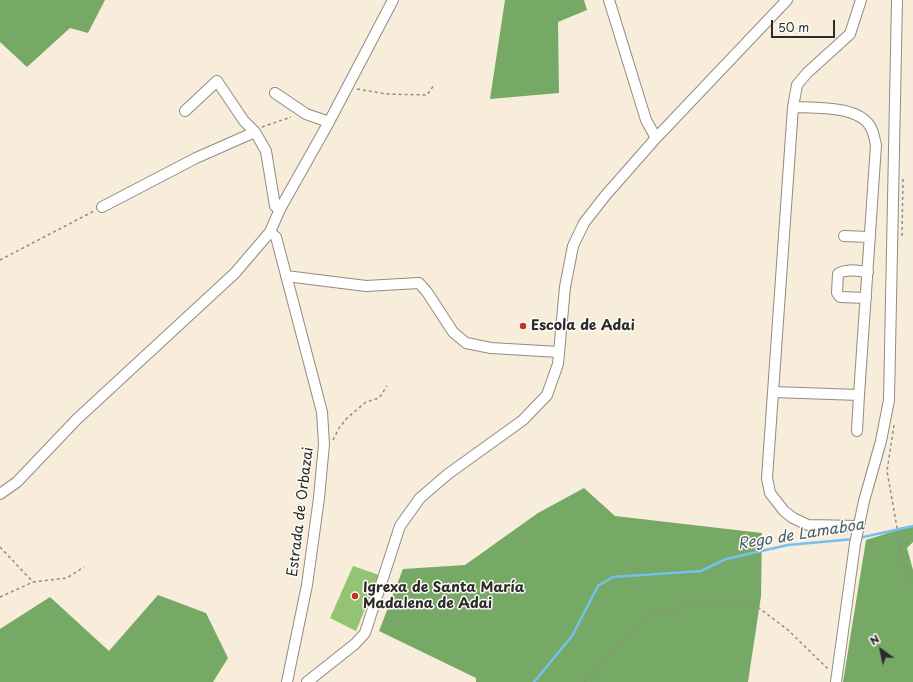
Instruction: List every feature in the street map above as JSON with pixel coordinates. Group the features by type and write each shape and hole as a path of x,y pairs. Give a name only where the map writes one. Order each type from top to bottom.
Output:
{"street":[{"path":"0,494 17,482 78,419 235,273 267,235 329,122 393,0"},
{"path":"609,0 646,120 656,138"},
{"path":"307,682 355,644 365,633 400,526 420,498 448,474 518,424 547,395 558,364 565,287 573,246 584,223 604,196 656,138 786,0"},
{"path":"859,526 808,525 793,518 784,511 770,492 767,478 793,106 797,85 806,72 850,34 861,0"},
{"path":"836,679 859,526 881,441 889,400 897,0"},
{"path":"185,111 217,81 244,121 254,131 266,151 275,206 280,209"},
{"path":"275,92 306,114 329,122"},
{"path":"793,106 849,111 863,118 872,129 876,145 857,431"},
{"path":"102,207 196,158 254,131"},
{"name":"Estrada de Orbazai","path":"267,235 276,237 322,412 323,453 319,498 307,585 287,682"},
{"path":"844,236 870,237"},
{"path":"866,298 840,297 837,293 838,274 841,272 868,272"},
{"path":"286,276 366,286 419,283 427,292 453,332 466,343 491,348 559,352"},
{"path":"773,392 859,395"}],"path":[{"path":"347,88 386,94 427,95 434,85"},
{"path":"254,131 291,117"},
{"path":"0,260 102,207"},
{"path":"323,453 329,450 339,428 347,418 366,402 379,398 387,386"},
{"path":"0,547 33,582"},
{"path":"0,597 33,582 67,578 84,567"},
{"path":"584,682 650,614 709,602 760,608 788,630 836,679"}],"green space":[{"path":"0,0 105,0 88,33 70,28 27,67 0,42"},
{"path":"505,0 584,0 587,10 558,22 559,93 490,99"},
{"path":"584,488 615,516 762,533 761,596 748,682 476,682 476,678 379,631 403,569 465,565 538,513"},
{"path":"913,525 913,542 907,548 913,570 913,682 843,682 866,540"},
{"path":"353,566 379,575 356,631 330,618"},
{"path":"158,595 206,613 228,658 213,682 0,682 0,629 50,597 109,651"}],"waterway":[{"name":"Rego de Lamaboa","path":"859,538 913,526"},
{"name":"Rego de Lamaboa","path":"534,682 572,636 598,586 613,577 701,571 726,559 788,545 854,539"}],"place":[{"name":"Escola de Adai","path":"523,326"},
{"name":"Igrexa de Santa María Madalena de Adai","path":"355,596"}]}
